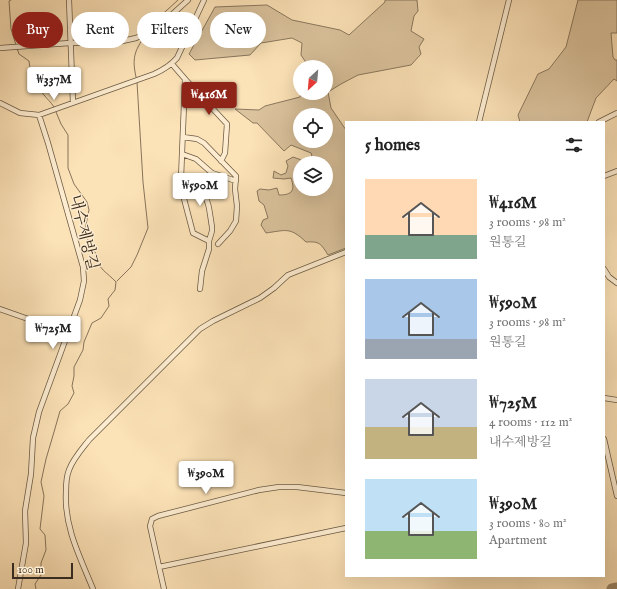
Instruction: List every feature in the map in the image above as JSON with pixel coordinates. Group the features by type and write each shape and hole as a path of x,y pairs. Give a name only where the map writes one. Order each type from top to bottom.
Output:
{"street":[{"path":"69,0 72,104"},
{"path":"129,39 139,37 162,25 188,0"},
{"path":"0,103 27,115 41,114 154,74 172,64 181,50 204,0"},
{"path":"479,121 508,0"},
{"path":"2,48 70,43"},
{"path":"172,64 227,124 225,153 221,161"},
{"path":"185,79 181,181 183,196 193,233 209,241"},
{"path":"601,121 617,113"},
{"name":"내수제방길","path":"18,589 25,552 25,510 31,474 34,430 39,412 82,293 84,274 41,114"},
{"path":"183,137 200,140 234,174 236,181 236,221 230,231 218,244"},
{"path":"182,154 196,159 212,174 236,181"},
{"path":"605,176 617,170"},
{"path":"181,181 199,190 207,198 212,231 209,241 209,249 202,271 200,289"},
{"path":"93,589 74,545 67,514 66,480 73,461 89,440 200,329 212,321 260,298 288,275 345,252"},
{"path":"605,271 609,277 617,283"},
{"path":"0,309 68,333"},
{"path":"605,398 617,400"},
{"path":"605,444 617,496"},
{"path":"164,589 150,526 152,519 158,516 251,492 278,487 297,487 345,493"},
{"path":"159,567 345,528"}],"shaded area":[{"path":"385,0 417,0 418,11 414,16 411,31 424,39 419,47 421,54 411,65 358,75 333,89 333,60 304,60 301,55 302,43 292,38 266,42 266,12 212,12 215,7 267,5 292,20 340,30 349,35 385,2"},
{"path":"578,0 617,0 617,33 611,33 613,57 617,60 617,81 614,79 596,98 587,121 520,121 518,115 538,74 549,69 566,47"},
{"path":"210,16 210,48 256,48 250,55 195,60 189,54 192,48 202,48 202,30"},
{"path":"293,99 330,100 331,108 293,108 293,146 291,145 284,151 257,123 253,123 235,109 259,110 265,106"},
{"path":"333,111 345,129 345,248 328,255 320,244 306,242 301,237 288,231 266,233 261,225 263,220 268,218 264,205 259,201 257,191 260,189 269,190 277,188 279,195 290,193 293,189 293,196 333,196 333,156 312,156 311,153 298,148 333,148"},
{"path":"293,157 293,186 291,178 273,178 274,171 281,175 286,173 288,166 286,161"}],"waterway":[{"path":"11,0 9,1 12,32"},
{"path":"165,12 178,0"},
{"path":"17,48 19,54 29,61 32,76 40,91 54,107"},
{"path":"136,77 134,60 137,48"},
{"path":"117,281 131,267 148,228 143,182 137,82"},
{"path":"36,589 35,584 41,575 41,563 46,550 45,535 40,529 44,496 41,482 46,459 60,411 68,404 74,393 72,386 74,367 83,350 84,342 92,323 101,318 109,306 108,299 115,290 116,282 100,267 97,260 97,255 84,234 89,210 87,202 74,184 68,168 68,135 56,112"}],"taxiway":[{"path":"612,589 617,588"}]}
